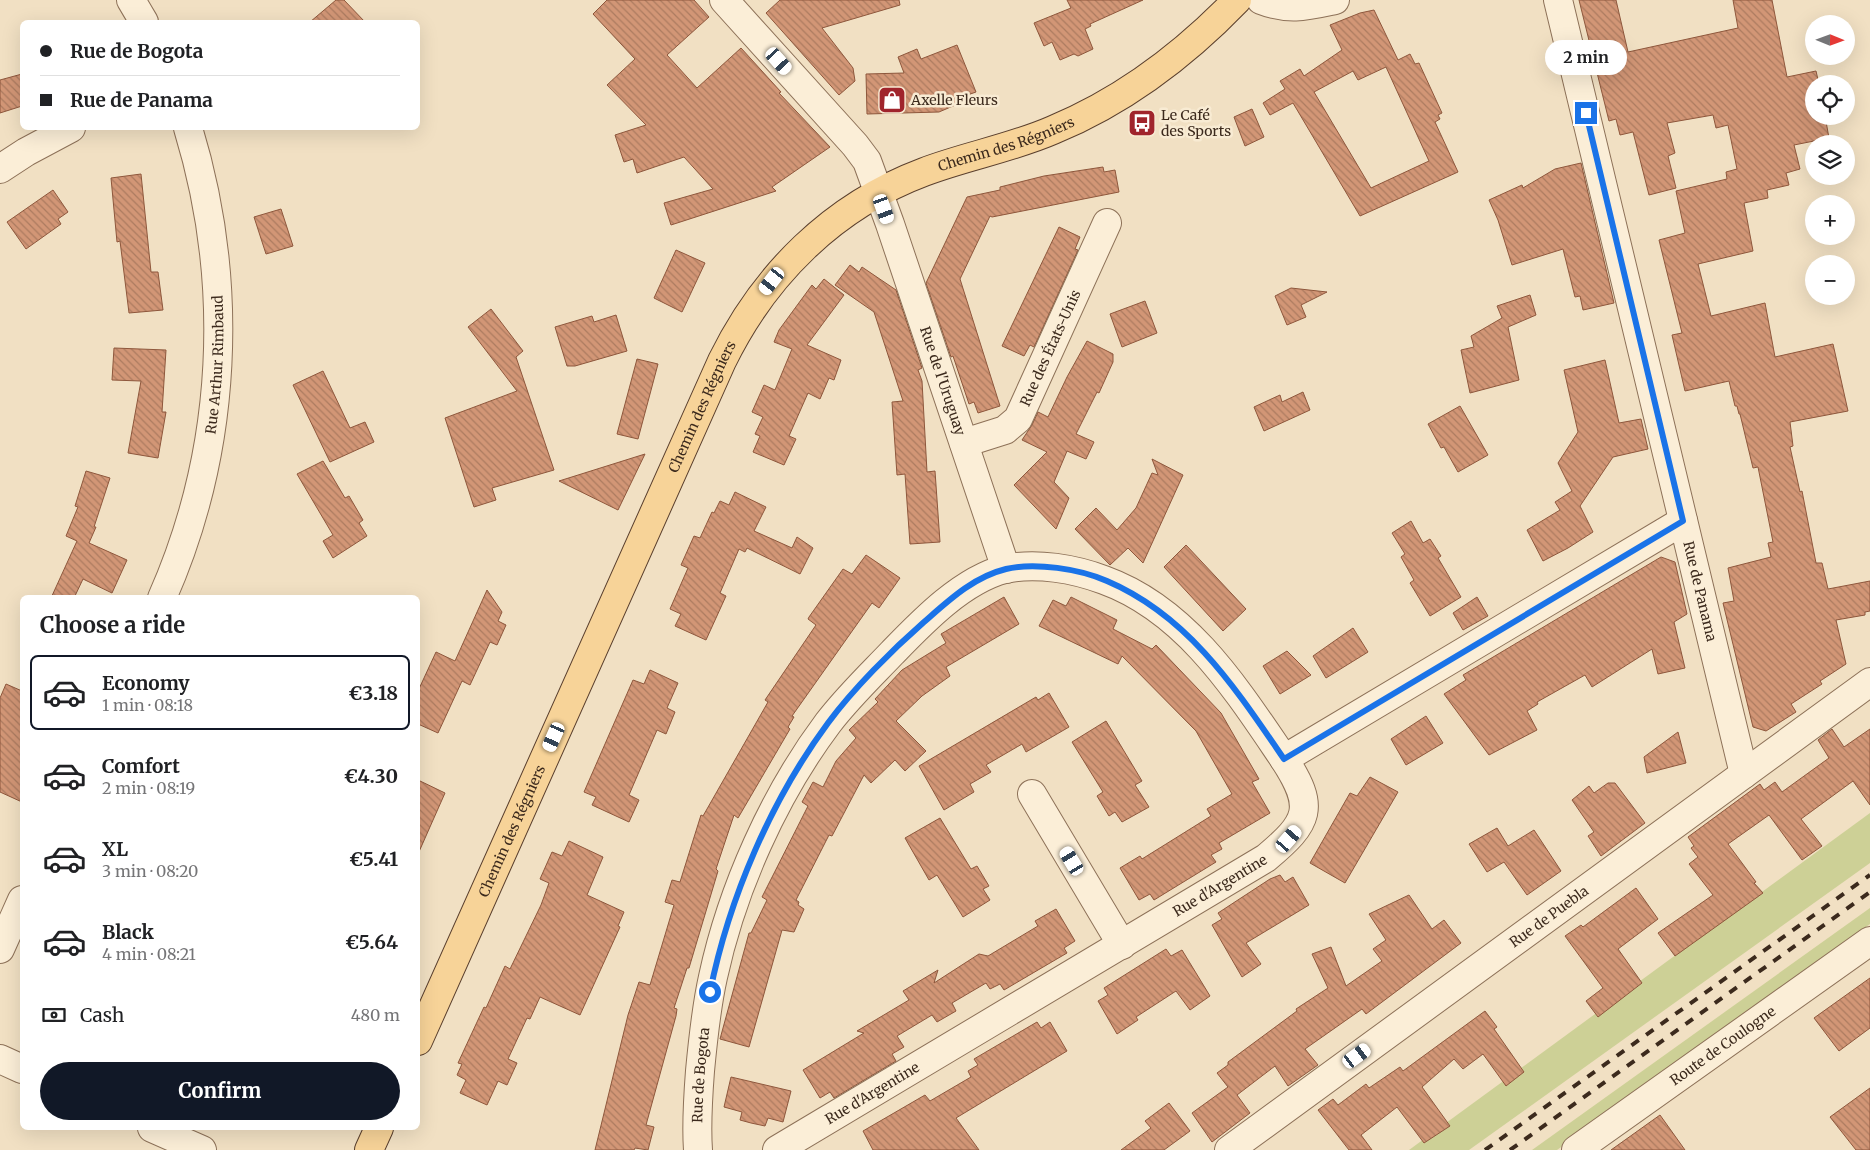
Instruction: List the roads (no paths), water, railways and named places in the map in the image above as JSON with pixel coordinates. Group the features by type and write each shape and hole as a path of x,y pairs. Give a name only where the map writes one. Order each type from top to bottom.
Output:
{"main road":[{"name":"Chemin des Régniers","path":"420,1037 734,337 757,300 794,257 829,227 879,193 926,172 1040,136 1098,108 1122,95 1157,70 1201,34 1237,0"},
{"path":"369,1150 378,1130"}],"street":[{"path":"131,0 143,20"},
{"name":"Rue de l'Uruguay","path":"724,0 867,162 1006,569"},
{"path":"1261,0 1286,8 1335,0"},
{"name":"Rue de Panama","path":"1558,0 1744,774"},
{"path":"0,169 26,152 67,130"},
{"name":"Rue Arthur Rimbaud","path":"163,595 186,540 196,501 205,460 217,370 218,289 213,243 200,170 189,130"},
{"name":"Rue des États-Unis","path":"964,443 1005,430 1018,419 1107,223"},
{"path":"1284,759 1683,521"},
{"name":"Rue de Bogota","path":"698,1150 697,1115 704,1033 713,974 726,928 759,842 778,803 830,720 900,645 962,590 992,574 1006,569 1048,567 1078,572 1105,580 1130,592 1169,618 1192,639 1226,676 1284,759"},
{"name":"Rue de Puebla","path":"1228,1150 1870,682"},
{"name":"Rue d'Argentine","path":"777,1150 1266,858 1293,834 1303,817 1305,806 1303,792 1284,759"},
{"path":"1032,794 1122,945"},
{"path":"0,949 20,904"},
{"name":"Route de Coulogne","path":"1576,1150 1870,941"},
{"path":"0,1059 20,1068"},
{"path":"157,1130 202,1150"}],"railway":[{"path":"1485,1150 1870,875"},
{"path":"1510,1150 1870,892"}],"place":[{"name":"Axelle Fleurs","path":"892,100"},
{"name":"Le Café des Sports","path":"1142,123"}]}
